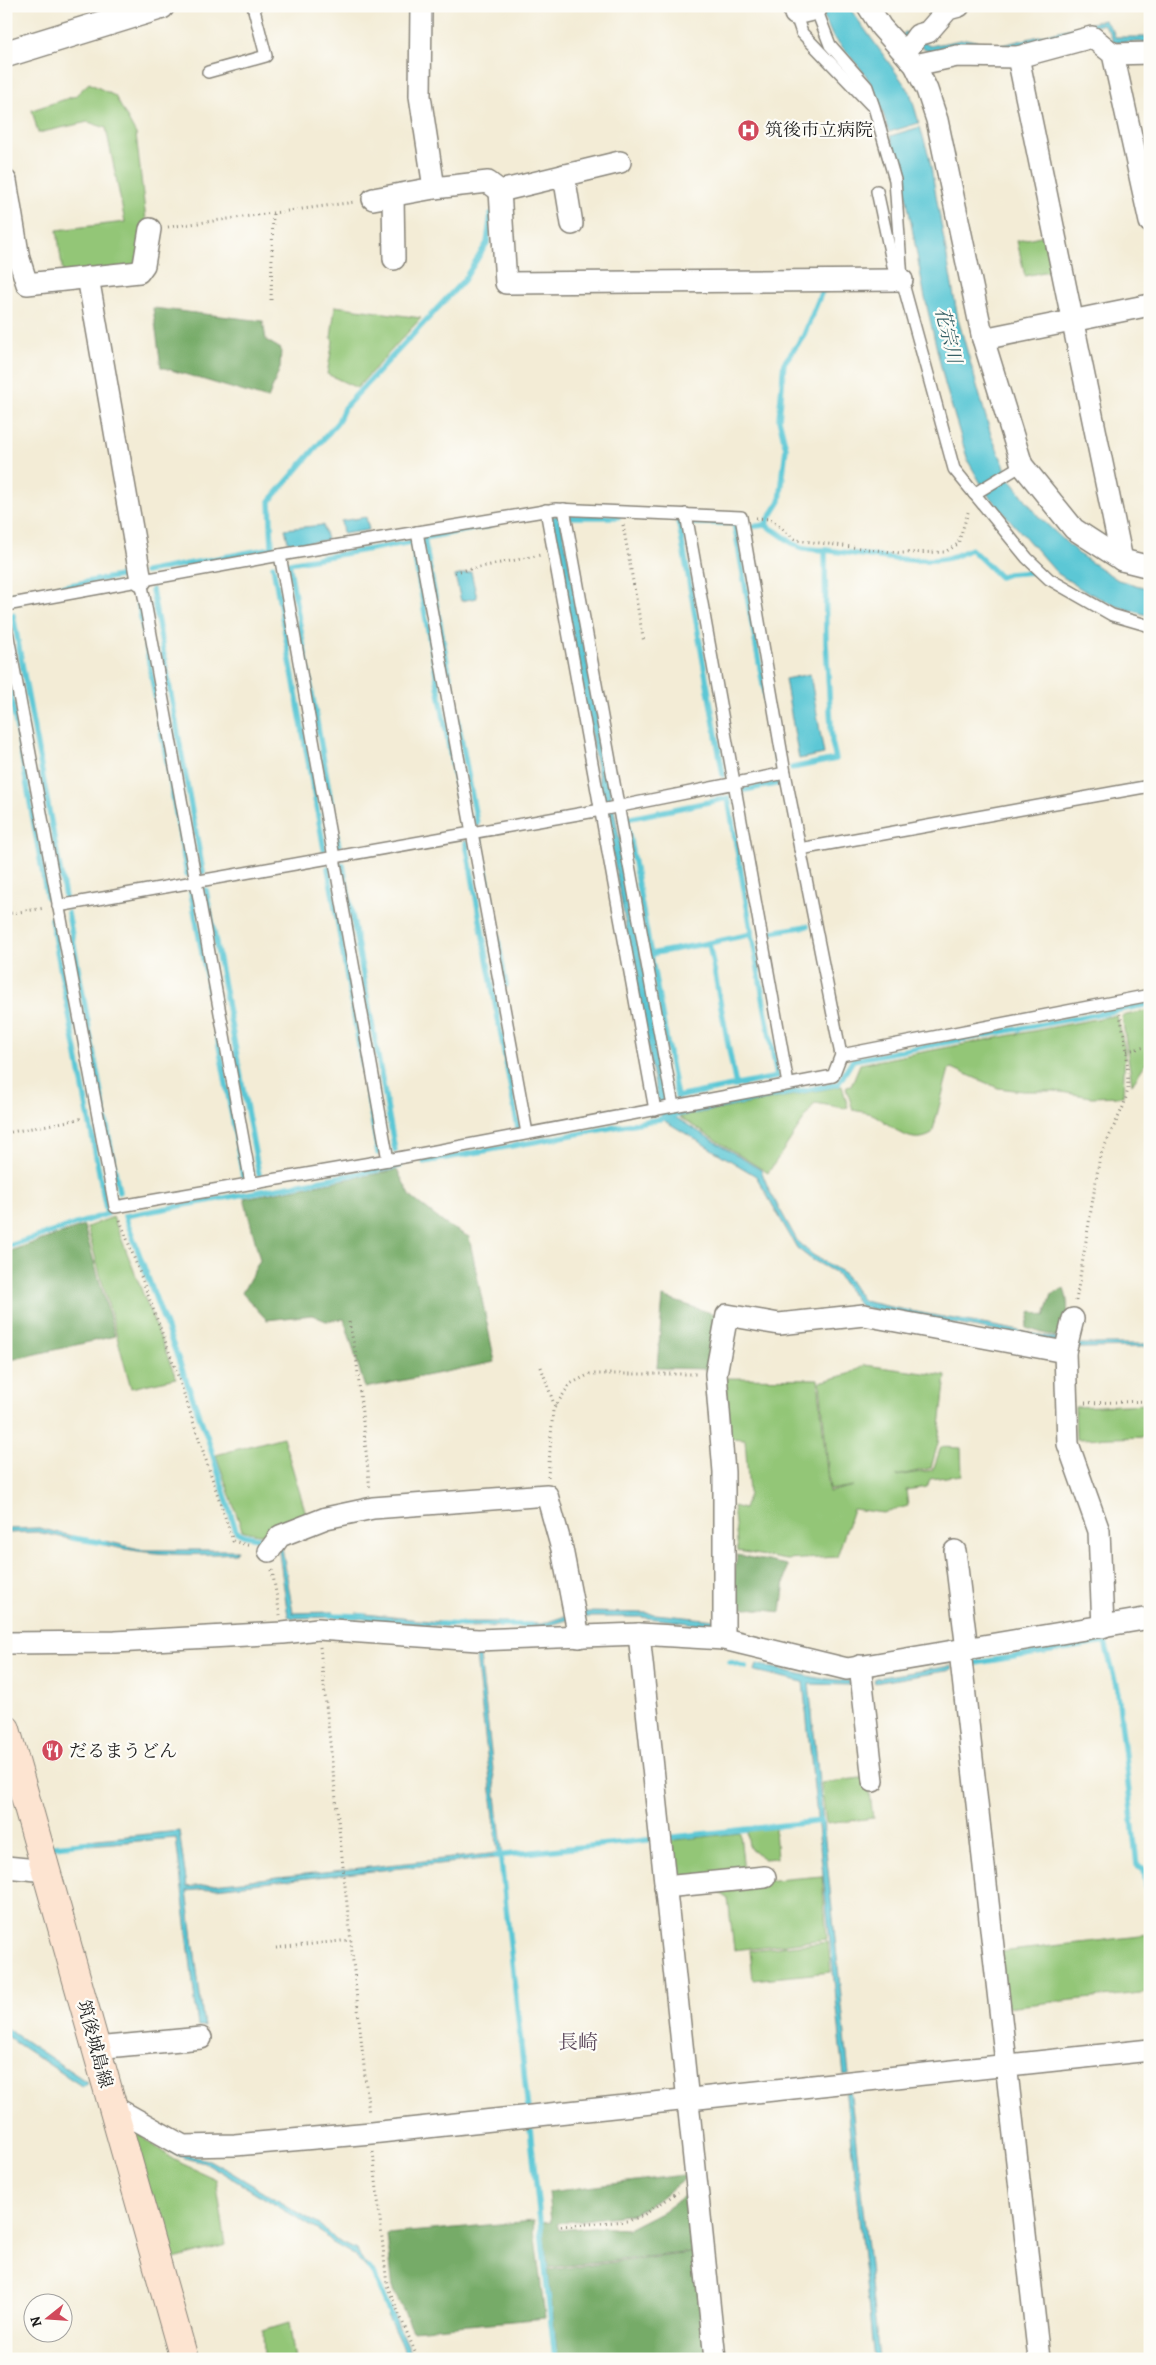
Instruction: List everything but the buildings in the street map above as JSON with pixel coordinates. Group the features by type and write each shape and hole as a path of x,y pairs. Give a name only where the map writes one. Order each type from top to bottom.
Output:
{"main road":[{"name":"筑後城島線","path":"6,1729 184,2359"}],"street":[{"path":"6,54 127,11 161,6"},
{"path":"421,6 420,96 434,188"},
{"path":"868,6 881,27 912,50 957,56 1018,57 1092,37 1113,54 1150,222"},
{"path":"912,50 948,9 959,6"},
{"path":"794,10 816,8"},
{"path":"912,50 937,120 983,339 1016,468 1074,529 1122,560 1150,567"},
{"path":"1113,54 1150,53"},
{"path":"1018,57 1122,560"},
{"path":"500,191 620,162"},
{"path":"564,175 572,224"},
{"path":"6,181 12,261 27,284 139,272 144,265 150,229"},
{"path":"394,259 383,198 434,188 488,182 500,191 506,283 899,280"},
{"path":"88,277 141,580"},
{"path":"983,339 1150,305"},
{"path":"724,1639 724,1472 716,1374 727,1315 779,1324 864,1315 1064,1352"},
{"path":"1073,1319 1064,1352 1068,1444 1099,1531 1103,1627"},
{"path":"269,1551 280,1536 326,1518 372,1508 547,1495 562,1549 579,1637"},
{"path":"955,1551 963,1651 1039,2359"},
{"path":"6,1643 115,1642 283,1633 318,1629 478,1640 639,1634 724,1639 847,1668 963,1651 1150,1618"},
{"path":"639,1634 686,2098 715,2359"},
{"path":"860,1666 873,1781"},
{"path":"6,1867 47,1871"},
{"path":"665,1887 765,1877"},
{"path":"96,2048 201,2038"},
{"path":"112,2106 183,2146 235,2145 371,2133 1150,2050"}],"lane":[{"path":"208,72 266,56 253,6"},
{"path":"816,8 830,45 867,87 874,107 895,180 899,280"},
{"path":"794,10 802,34 874,107"},
{"path":"877,191 899,280 954,469 977,492 1038,570 1049,579 1112,615 1150,626"},
{"path":"977,492 1016,468"},
{"path":"6,605 280,555 546,510 564,509 740,517 785,773 841,1055 833,1076 388,1160 115,1207 6,626"},
{"path":"564,509 673,1106"},
{"path":"546,510 655,1110"},
{"path":"686,514 732,782 788,1084"},
{"path":"417,532 527,1133"},
{"path":"280,555 388,1160"},
{"path":"141,580 251,1183"},
{"path":"58,906 601,810 732,782 785,773"},
{"path":"800,849 1150,786"},
{"path":"841,1055 1150,996"}],"path":[{"path":"150,229 383,198"},
{"path":"271,300 273,213"},
{"path":"740,517 770,519 796,540 900,553 945,552 958,544 977,492"},
{"path":"621,512 644,644"},
{"path":"456,572 553,552"},
{"path":"6,914 58,906"},
{"path":"1073,1319 1100,1156 1124,1105 1128,1089 1127,1050 1117,1001"},
{"path":"1127,1050 1150,1046"},
{"path":"6,1132 97,1116"},
{"path":"115,1207 177,1373 233,1541 269,1551 283,1633"},
{"path":"349,1322 356,1355 372,1508"},
{"path":"542,1367 555,1407"},
{"path":"547,1495 553,1410 570,1384 590,1374 716,1374"},
{"path":"1067,1404 1150,1402"},
{"path":"318,1629 387,2284 418,2359"},
{"path":"276,1948 350,1940"},
{"path":"561,2226 627,2221 642,2216 696,2180"}],"green space":[{"path":"89,83 115,96 136,134 147,229 138,267 63,274 57,230 125,222 106,128 88,122 38,133 32,110 75,96"},
{"path":"1045,235 1053,270 1025,276 1017,241"},
{"path":"335,306 421,318 357,388 327,374 333,341 331,338"},
{"path":"153,308 263,321 266,340 281,349 280,368 268,399 161,367"},
{"path":"1150,1010 1150,1057 1132,1084 1122,1016"},
{"path":"1117,1015 1125,1050 1123,1096 1091,1097 1055,1091 1023,1091 998,1088 952,1068 949,1069 932,1134 924,1137 909,1137 874,1115 853,1110 846,1087 851,1086 860,1064"},
{"path":"842,1086 848,1107 815,1103 768,1173 679,1117"},
{"path":"397,1170 411,1197 445,1224 469,1237 495,1362 365,1388 344,1319 326,1321 312,1315 267,1320 242,1293 260,1260 244,1198"},
{"path":"113,1217 176,1378 131,1388 87,1227"},
{"path":"84,1226 115,1336 6,1361 6,1252"},
{"path":"1064,1289 1068,1308 1063,1339 1026,1328 1031,1311 1045,1316 1052,1294"},
{"path":"663,1297 720,1316 710,1369 657,1368"},
{"path":"865,1365 946,1376 938,1443 931,1468 896,1476 933,1470 941,1447 961,1448 962,1475 930,1479 927,1487 906,1490 908,1506 883,1513 853,1509 837,1557 786,1560 738,1551 733,1506 744,1509 749,1494 745,1439 730,1438 726,1378 818,1379 829,1492 853,1486 830,1490 820,1382 849,1374"},
{"path":"1150,1404 1150,1437 1076,1439 1075,1407"},
{"path":"283,1437 308,1520 276,1533 261,1534 242,1530 216,1455"},
{"path":"737,1555 787,1565 781,1612 731,1606"},
{"path":"868,1777 873,1818 826,1824 821,1783"},
{"path":"775,1828 777,1858 764,1859 749,1847 747,1831"},
{"path":"740,1833 744,1873 671,1880 666,1841"},
{"path":"822,1876 827,1939 734,1950 728,1899 716,1891 669,1889"},
{"path":"1149,1935 1150,1992 1006,2007 1000,1952"},
{"path":"828,1942 831,1972 753,1980 750,1950"},
{"path":"129,2127 174,2160 216,2179 226,2245 167,2261"},
{"path":"691,2174 660,2198 634,2214 557,2223 559,2230 594,2227 628,2229 667,2209 694,2188 700,2251 548,2268 542,2222 551,2221 548,2192"},
{"path":"533,2221 545,2318 413,2330 393,2290 387,2234"},
{"path":"700,2252 710,2352 641,2359 558,2359 548,2270"},
{"path":"289,2322 295,2359 264,2359 263,2330"}],"water":[{"path":"819,6 848,6 910,92 919,123 889,132 877,95 865,74 832,35"},
{"path":"1104,20 1113,31 1115,37 1150,37 1150,42 1113,42 1110,33 1103,24 1001,51 966,45 931,52 902,36 905,32 930,46 966,39 998,46"},
{"name":"花宗川","path":"920,127 929,156 958,319 991,435 1010,479 1039,517 1080,555 1118,580 1150,589 1150,616 1116,606 1083,590 1057,573 987,494 968,461 945,384 925,298 903,179 890,136"},
{"path":"560,515 670,1114 761,1170 769,1190 798,1242 813,1255 844,1273 863,1301 1063,1340 1062,1343 861,1307 836,1273 811,1259 797,1248 756,1176 665,1121 660,1113 551,517"},
{"path":"366,517 369,530 343,534 341,521"},
{"path":"323,525 327,540 289,545 285,529"},
{"path":"471,572 477,598 461,601 455,576"},
{"path":"810,674 824,754 799,759 785,679"},
{"path":"1075,1344 1150,1344 1150,1347 1079,1348 1075,1347"},
{"path":"39,1528 80,1538 79,1541 37,1532 6,1533 6,1529"},
{"path":"100,1540 144,1550 237,1550 235,1553 167,1554 118,1548 100,1544"},
{"path":"278,1546 282,1547 293,1613 334,1612 334,1617 293,1618 288,1616"},
{"path":"583,1612 645,1613 715,1620 714,1626 640,1617 583,1617"},
{"path":"356,1613 447,1623 447,1627 356,1618"},
{"path":"569,1615 570,1619 544,1627 524,1627 524,1623 541,1624"},
{"path":"460,1622 507,1622 508,1626 461,1627"},
{"path":"476,1656 480,1656 503,1857 187,1891 204,2027 198,2027 176,1838 88,1845 88,1840 179,1831 187,1887 498,1853"},
{"path":"757,1664 817,1678 849,1681 850,1685 809,1684 849,2075 844,2076 803,1682 755,1671"},
{"path":"951,1666 952,1670 874,1683 875,1678"},
{"path":"6,2028 87,2082 83,2087 6,2036"},
{"path":"845,2087 850,2087 879,2359 874,2359"},
{"path":"130,2126 187,2155 209,2160 321,2226 334,2239 356,2250 364,2262 375,2271 373,2275 354,2255 331,2242 322,2233 208,2164 175,2155"},
{"path":"392,2312 413,2359 408,2359 387,2315"}],"waterway":[{"path":"145,572 272,548 270,501 338,422 344,408 464,280 487,243 491,214"},
{"path":"765,525 780,501 786,448 779,419 784,363 803,337 823,289 827,289"},
{"path":"570,517 618,517"},
{"path":"673,518 678,518 723,775"},
{"path":"694,523 734,523 777,763"},
{"path":"749,527 765,525 797,546 825,550"},
{"path":"477,823 424,538 489,526"},
{"path":"339,847 289,563 412,542 463,824"},
{"path":"792,768 836,759 832,742 826,642 825,550 905,560 936,560 949,558 971,549 1000,577 1008,574 1033,572"},
{"path":"273,566 324,849"},
{"path":"10,596 136,573"},
{"path":"152,590 203,872"},
{"path":"137,595 187,874"},
{"path":"13,615 65,897"},
{"path":"7,674 47,897"},
{"path":"739,791 781,783"},
{"path":"728,798 777,1077 677,1097 626,819 728,798"},
{"path":"480,840 506,985"},
{"path":"466,843 518,1128"},
{"path":"343,865 395,1150"},
{"path":"328,868 378,1153"},
{"path":"206,890 259,1174"},
{"path":"191,893 243,1176"},
{"path":"68,913 119,1192"},
{"path":"6,1247 107,1214 51,919"},
{"path":"766,933 807,926"},
{"path":"709,943 752,934"},
{"path":"650,954 709,943 736,1086"},
{"path":"668,1116 838,1084 853,1060 1150,1004"},
{"path":"424,1162 670,1117"},
{"path":"269,1542 240,1534 236,1531 208,1439 125,1216 399,1166"},
{"path":"72,1538 105,1543"},
{"path":"328,1615 364,1616"},
{"path":"440,1624 468,1625"},
{"path":"500,1625 531,1625"},
{"path":"970,1664 1105,1642 1118,1693 1137,1865 1144,1869 1150,1919"},
{"path":"730,1662 746,1667"},
{"path":"665,1838 821,1821"},
{"path":"496,1856 656,1839"},
{"path":"45,1847 93,1842"},
{"path":"500,1851 555,2359"},
{"path":"369,2268 373,2273 393,2321"}],"place":[{"name":"筑後市立病院","path":"749,130"},
{"name":"だるまうどん","path":"53,1751"}],"district":[{"name":"長崎","path":"578,2042"}]}
